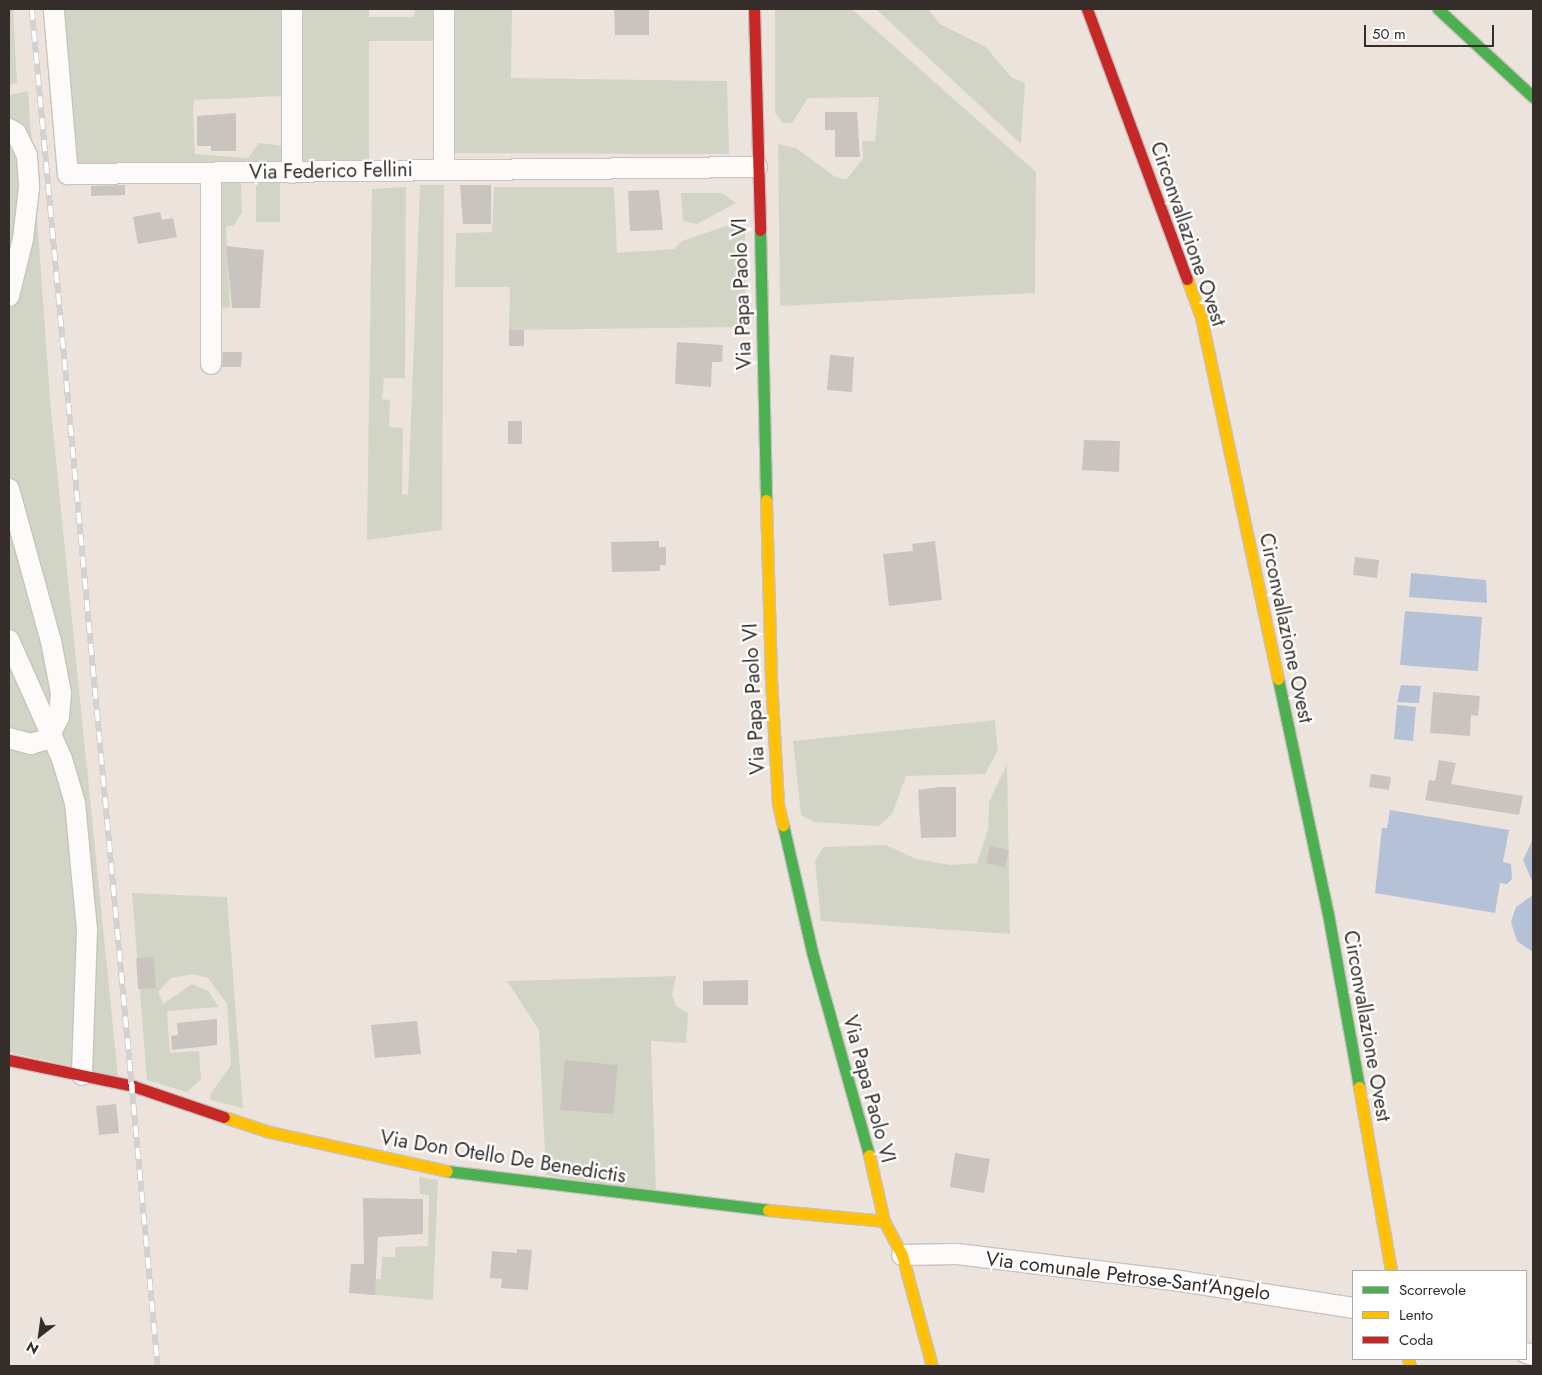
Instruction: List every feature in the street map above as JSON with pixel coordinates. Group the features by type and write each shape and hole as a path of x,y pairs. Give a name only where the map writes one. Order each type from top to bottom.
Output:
{"street":[{"path":"292,9 292,173"},
{"path":"444,9 444,168"},
{"name":"Via Papa Paolo VI","path":"754,9 771,679 778,804 812,952 861,1122 884,1221 902,1255 932,1366"},
{"name":"Circonvallazione Ovest","path":"1087,9 1201,317 1328,914 1391,1270"},
{"path":"1438,9 1533,97"},
{"name":"Via Federico Fellini","path":"54,12 68,174 292,173 444,168 757,167"},
{"path":"9,130 16,133 28,156 29,188 23,239 9,296"},
{"path":"211,174 211,364"},
{"path":"9,489 59,680 59,718 51,736 31,744 9,738"},
{"path":"9,640 70,780 84,887 88,965 82,1075"},
{"name":"Via Don Otello De Benedictis","path":"9,1060 82,1075 205,1107 270,1132 423,1168 640,1197 884,1221"},
{"name":"Via comunale Petrose-Sant'Angelo","path":"902,1255 957,1254 1174,1280 1352,1308"}],"shaded area":[{"path":"9,9 13,9 17,83 9,85"},
{"path":"62,9 284,9 284,96 194,100 193,113 195,154 248,158 259,143 283,146 281,166 73,168"},
{"path":"302,9 369,9 369,17 414,17 415,9 434,9 435,41 369,41 369,161 302,162"},
{"path":"450,9 512,9 511,78 727,81 729,154 450,153"},
{"path":"775,9 852,9 1036,172 1035,293 780,306 778,144 796,148 834,176 846,180 863,159 862,141 875,141 879,97 808,98 792,123 783,123 775,113"},
{"path":"876,9 928,9 940,24 986,47 1011,77 1025,83 1021,144"},
{"path":"28,91 50,399 118,1077 9,1052 9,95"},
{"path":"217,181 241,182 242,212 234,225 226,227 230,307 217,309"},
{"path":"260,182 280,183 280,222 256,222 256,187"},
{"path":"420,185 444,185 442,530 367,540 372,189 406,187 405,378 384,378 382,399 390,400 389,427 403,428 402,494 408,495"},
{"path":"494,187 614,187 617,253 674,249 682,241 738,222 745,228 746,327 509,330 510,287 455,287 456,233 492,232"},
{"path":"681,193 722,193 736,203 697,224 683,221"},
{"path":"995,720 998,750 985,774 906,776 892,814 879,826 814,822 801,815 793,741"},
{"path":"1007,764 1010,934 821,921 815,860 824,847 886,845 916,859 950,865 977,863 988,829 989,802"},
{"path":"132,893 227,897 243,1108 210,1100 211,1093 231,1065 227,1004 208,978 193,974 171,978 158,992 163,1004 192,984 208,991 219,1007 167,1011 170,1053 199,1051 201,1079 187,1092 147,1080"},
{"path":"676,976 672,995 676,1006 688,1013 686,1043 651,1041 656,1194 546,1175 539,1030 507,981"},
{"path":"419,1177 438,1180 433,1300 364,1294 370,1279 381,1279 382,1257 395,1257 395,1247 428,1246 429,1195 420,1194"}],"water":[{"path":"1411,573 1486,580 1487,603 1409,597"},
{"path":"1405,611 1482,617 1478,671 1400,665"},
{"path":"1401,685 1421,686 1419,703 1397,702"},
{"path":"1397,705 1416,707 1413,741 1394,739"},
{"path":"1390,810 1509,830 1503,862 1511,864 1512,879 1507,884 1500,883 1495,913 1375,893 1382,828 1387,828"},
{"path":"1533,839 1533,883 1523,860"},
{"path":"1533,895 1533,952 1517,941 1511,922 1516,907"}],"building":[{"path":"614,9 649,9 649,35 615,35"},
{"path":"825,112 857,112 860,157 835,157 835,130 825,130"},
{"path":"236,113 236,151 211,151 211,146 197,146 197,116"},
{"path":"125,185 125,195 91,196 91,186"},
{"path":"460,185 491,185 491,224 463,224"},
{"path":"659,190 663,230 630,231 628,191"},
{"path":"160,212 162,220 173,218 177,237 138,244 133,217"},
{"path":"226,246 264,250 260,308 232,308"},
{"path":"509,330 524,330 524,346 509,346"},
{"path":"677,342 723,345 722,362 712,362 711,387 675,384"},
{"path":"223,352 242,352 241,367 222,367"},
{"path":"830,355 854,357 852,392 827,390"},
{"path":"508,421 522,421 522,444 508,444"},
{"path":"1084,440 1120,441 1119,472 1082,470"},
{"path":"659,541 659,547 666,547 666,565 660,565 660,571 612,572 611,542"},
{"path":"935,541 942,600 889,606 883,554 913,551 912,544"},
{"path":"1355,557 1379,560 1377,578 1353,575"},
{"path":"1433,692 1480,696 1478,716 1471,715 1470,736 1430,733"},
{"path":"1439,760 1456,763 1451,784 1523,796 1519,815 1425,800 1429,780 1435,781"},
{"path":"1371,774 1391,777 1389,790 1369,787"},
{"path":"956,787 956,837 921,838 918,790"},
{"path":"990,846 1009,850 1005,867 986,863"},
{"path":"154,957 156,988 138,989 136,958"},
{"path":"748,980 748,1005 703,1005 703,981"},
{"path":"217,1019 217,1045 172,1050 171,1036 178,1035 177,1023"},
{"path":"417,1021 421,1054 375,1058 371,1025"},
{"path":"565,1060 618,1065 613,1114 560,1110"},
{"path":"116,1104 119,1133 99,1135 96,1106"},
{"path":"955,1153 990,1159 984,1193 950,1187"},
{"path":"363,1198 423,1199 423,1234 378,1237 375,1295 349,1293 351,1264 364,1264"},
{"path":"517,1249 532,1250 528,1290 501,1288 502,1279 490,1278 492,1251 517,1253"}],"railway":[{"path":"32,9 158,1366"}],"traffic: fast":[{"path":"1438,9 1533,97"},
{"path":"760,230 766,500"},
{"path":"1278,679 1328,914 1359,1087"},
{"path":"783,825 812,952 869,1155"},
{"path":"447,1171 768,1210"}],"traffic: slow":[{"path":"1187,279 1201,317 1278,679"},
{"path":"766,500 771,679 778,804 783,825"},
{"path":"1359,1087 1391,1270"},
{"path":"224,1117 270,1132 447,1171"},
{"path":"869,1155 884,1221 902,1255 932,1366"},
{"path":"768,1210 884,1221"},
{"path":"1408,1360 1410,1366"}],"traffic: jam":[{"path":"754,9 760,230"},
{"path":"1087,9 1187,279"},
{"path":"9,1060 133,1086 224,1117"}]}
